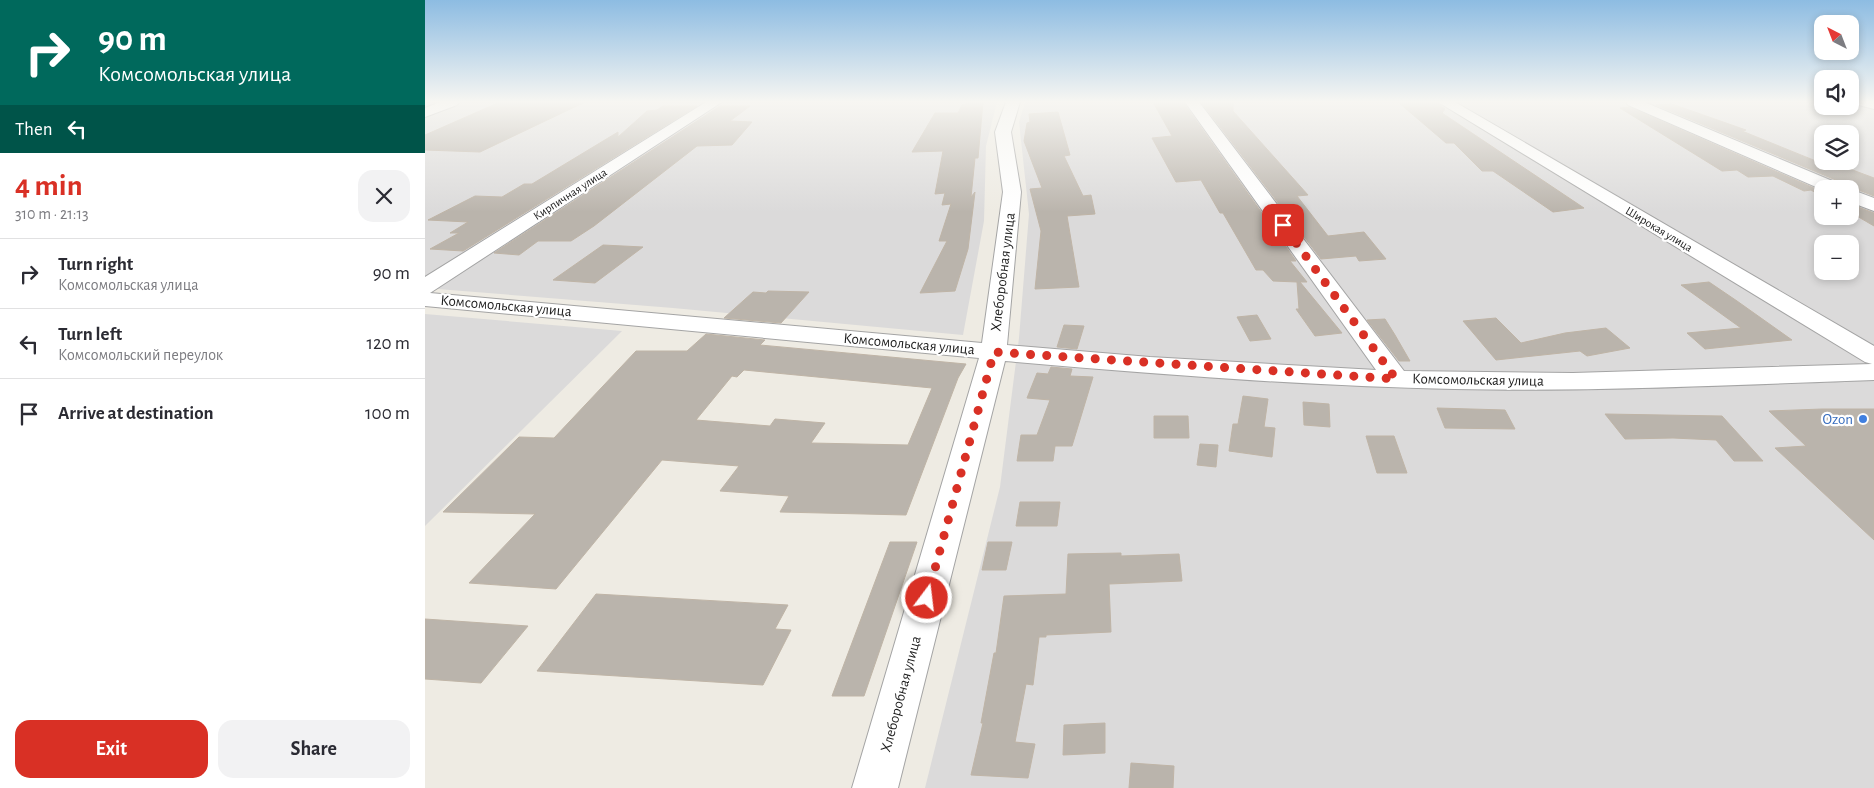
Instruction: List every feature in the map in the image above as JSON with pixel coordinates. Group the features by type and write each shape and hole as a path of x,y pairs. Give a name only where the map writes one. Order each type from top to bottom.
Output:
{"street":[{"name":"Кирпичная улица","path":"425,287 657,139"},
{"name":"Хлеборобная улица","path":"875,788 994,352 1012,192 1004,139"},
{"path":"1219,139 1396,379"},
{"name":"Широкая улица","path":"1507,139 1874,357"},
{"path":"1719,139 1815,180"},
{"path":"1859,199 1874,205"},
{"name":"Комсомольская улица","path":"425,299 994,352 1396,379 1607,381 1874,372"}],"shaded area":[{"path":"425,139 988,139 984,221 963,335 673,308 425,288"},
{"path":"1021,139 1814,139 1814,170 1859,170 1859,139 1874,139 1874,788 925,788 1000,487 1019,338 1029,214"},
{"path":"425,314 622,331 425,526"}],"building":[{"path":"425,139 508,139 480,152 425,150"},
{"path":"607,139 644,139 463,251 430,249 459,233 450,233 468,222 428,220 475,196 502,197 524,184 532,184"},
{"path":"670,139 737,139 732,145 697,146 594,226 571,241 538,241 519,255 494,253"},
{"path":"920,139 980,139 978,158 975,158 971,197 975,192 968,249 955,291 920,293 947,241 939,241 951,204 942,205 945,193 935,194 943,151 912,152"},
{"path":"1024,139 1065,139 1070,155 1064,156 1083,196 1091,195 1095,214 1067,216 1079,287 1035,289 1041,231 1030,189 1042,188"},
{"path":"1152,139 1209,139 1296,261 1290,261 1307,282 1300,282 1342,333 1315,336 1296,309 1299,309 1297,282 1273,281 1263,270 1256,270 1223,213 1220,213 1201,180 1176,182"},
{"path":"1229,139 1258,139 1308,195 1297,196 1328,236 1364,232 1386,259 1359,261 1356,256 1321,259"},
{"path":"1441,139 1481,139 1584,208 1553,212 1493,171 1482,171 1454,143 1446,143"},
{"path":"1670,139 1702,139 1814,188 1814,192 1811,190 1804,191 1773,176 1748,177 1737,170 1722,171"},
{"path":"1737,139 1761,139 1814,160 1814,170 1853,170 1874,178 1874,196 1859,190 1859,180 1836,180"},
{"path":"1859,207 1874,213 1874,226 1859,217"},
{"path":"603,245 643,247 595,283 553,280"},
{"path":"1709,282 1792,340 1705,349 1687,333 1741,328 1681,285"},
{"path":"768,291 809,292 781,323 724,318 753,292 766,293"},
{"path":"1257,315 1271,339 1250,341 1237,317"},
{"path":"1496,318 1521,343 1565,333 1606,328 1630,348 1587,356 1580,351 1496,360 1463,321"},
{"path":"1385,319 1410,361 1399,361 1367,320"},
{"path":"1064,325 1084,326 1077,349 1057,347"},
{"path":"706,334 765,340 760,345 966,364 958,378 906,515 780,512 789,496 720,491 739,466 662,460 556,589 469,583 535,514 443,512 519,437 554,438 636,351 687,351","holes":["744,370 932,388 908,445 811,443 825,423 775,419 770,426 696,420 732,376 737,377"]},
{"path":"1051,367 1072,369 1070,376 1093,377 1072,446 1055,446 1053,461 1017,461 1021,435 1037,435 1050,400 1027,398 1037,373 1048,374"},
{"path":"1243,396 1268,399 1264,427 1275,428 1272,457 1229,451 1233,424 1238,424"},
{"path":"1303,402 1329,404 1330,427 1304,425"},
{"path":"1437,408 1505,410 1515,429 1445,428"},
{"path":"1874,409 1874,540 1775,448 1806,446 1769,411"},
{"path":"1605,414 1722,416 1763,461 1734,461 1716,440 1673,438 1625,439"},
{"path":"1154,416 1188,416 1189,438 1154,438"},
{"path":"1366,436 1394,436 1407,473 1377,473"},
{"path":"1200,444 1218,445 1216,467 1197,465"},
{"path":"1020,502 1060,502 1057,526 1016,526"},
{"path":"890,542 917,542 864,696 832,696"},
{"path":"988,542 1012,542 1006,570 982,570"},
{"path":"1121,553 1121,556 1179,554 1182,581 1109,584 1111,632 1046,635 1046,637 1039,637 1033,685 1026,684 1015,742 1035,744 1028,778 971,775 983,723 981,723 994,653 996,653 1004,596 1066,594 1068,554"},
{"path":"596,594 788,605 775,629 791,630 763,685 537,671"},
{"path":"425,619 528,626 481,683 425,679"},
{"path":"1105,723 1105,753 1063,755 1064,725"},
{"path":"1131,763 1174,766 1173,788 1129,788"}],"place":[{"name":"Ozon","path":"1863,419"}],"route":[{"path":"927,598 994,352 1396,379 1283,225"}]}
